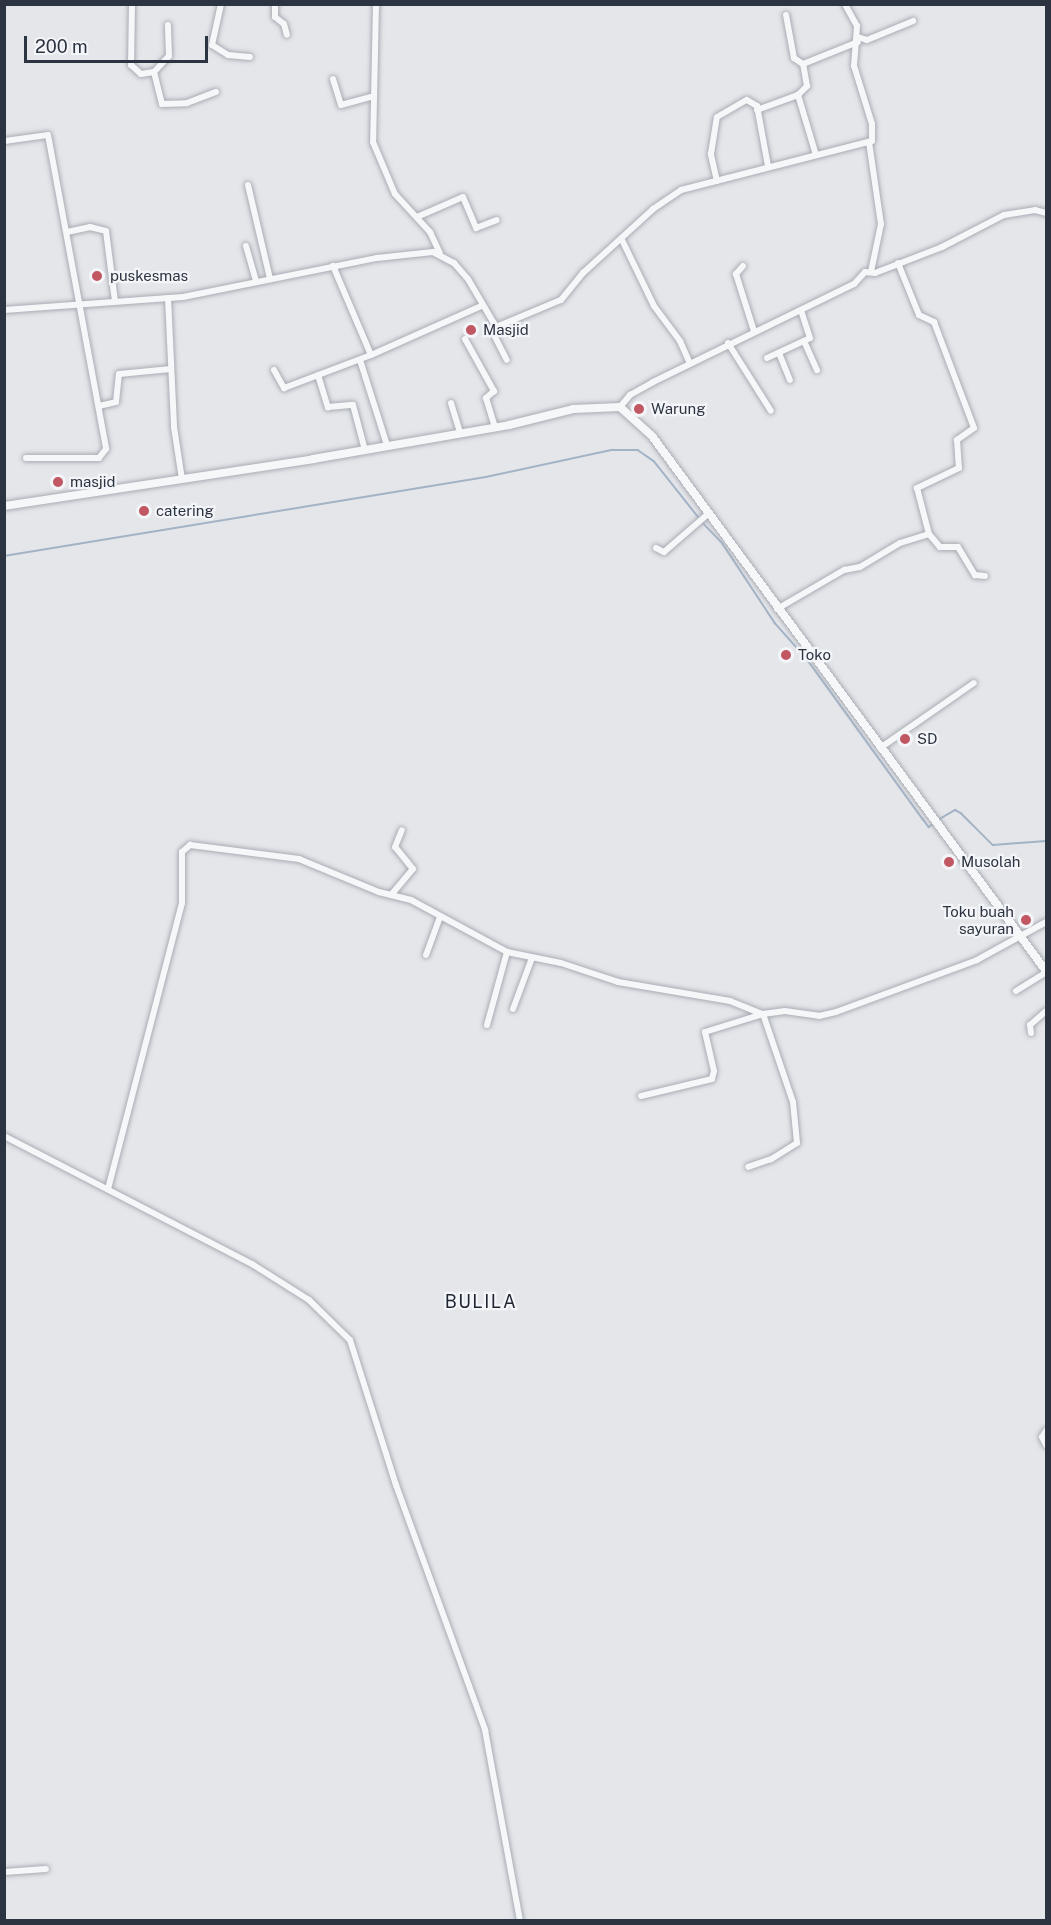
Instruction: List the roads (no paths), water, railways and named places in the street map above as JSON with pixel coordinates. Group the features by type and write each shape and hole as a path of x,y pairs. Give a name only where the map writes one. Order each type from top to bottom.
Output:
{"street":[{"path":"132,4 131,65 141,74 154,72 170,56 168,25"},
{"path":"221,4 212,45 228,55 250,57"},
{"path":"275,4 275,17 284,24 287,35"},
{"path":"376,4 371,97 375,150 395,194 434,238 440,253 463,272 496,327 494,335 507,360"},
{"path":"496,327 561,300 579,277 673,195 687,187 868,142 873,138 873,124 856,74 857,26 844,4"},
{"path":"757,110 798,95 807,86 803,64 794,58 786,15"},
{"path":"803,64 858,40 867,40 913,21"},
{"path":"154,72 165,106 216,92"},
{"path":"333,79 340,104 371,97"},
{"path":"798,95 816,155"},
{"path":"717,181 711,154 718,116 748,100 754,102 757,110 768,166"},
{"path":"4,141 48,135 81,303 106,448 103,456 26,458"},
{"path":"868,142 881,217 871,272"},
{"path":"248,185 270,279"},
{"path":"417,217 464,197 476,228 497,220"},
{"path":"620,407 630,396 690,363 854,284 865,272 871,272 942,247 1004,215 1035,210 1047,213"},
{"path":"67,232 90,227 106,231 115,301"},
{"path":"622,240 654,306 680,341 690,363"},
{"path":"246,246 256,282"},
{"path":"4,310 168,298 396,255 440,253"},
{"path":"898,263 919,315 934,322 974,428 957,440 959,468 917,488 928,534 940,547 958,547 975,575 985,576"},
{"path":"333,266 371,355"},
{"path":"743,266 736,274 754,331"},
{"path":"168,298 171,369 182,479"},
{"path":"274,370 282,388 360,360 482,306"},
{"path":"767,358 810,338 801,311"},
{"path":"465,339 493,388 486,398 495,427"},
{"path":"804,341 817,370"},
{"path":"729,344 771,411"},
{"path":"779,353 790,380"},
{"path":"360,360 387,445"},
{"path":"99,406 116,402 119,374 171,369"},
{"path":"318,375 328,407 353,405 365,450"},
{"path":"451,404 460,433"},
{"path":"4,506 365,450 495,427 581,408 620,407 652,436 706,516 1047,972 1016,991"},
{"path":"656,548 664,552 706,516"},
{"path":"777,609 844,570 860,567 900,543 928,534"},
{"path":"880,748 974,683"},
{"path":"391,895 412,869 395,847 402,830"},
{"path":"108,1189 182,903 181,861 185,847 299,859 391,895 411,900 507,952 561,963 618,982 730,1001 763,1014 794,1102 797,1143 771,1159 748,1167"},
{"path":"426,955 440,917"},
{"path":"641,1096 711,1079 714,1071 705,1032 763,1014 785,1011 819,1016 836,1012 977,960 1047,922"},
{"path":"487,1025 507,952"},
{"path":"513,1009 532,958"},
{"path":"1031,1033 1030,1025 1047,1011"},
{"path":"4,1136 108,1189 295,1290 350,1340 396,1485 485,1730 520,1920"},
{"path":"1047,1431 1042,1437 1047,1445"},
{"path":"4,1872 46,1869"}],"waterway":[{"path":"4,556 486,477 612,450 638,450 654,461 700,519"},
{"path":"703,523 723,544 775,623 807,659 929,827 934,823"},
{"path":"938,820 955,810 961,813 993,845 1046,841"}],"place":[{"name":"puskesmas","path":"97,276"},
{"name":"Masjid","path":"471,330"},
{"name":"Warung","path":"639,409"},
{"name":"masjid","path":"58,482"},
{"name":"catering","path":"144,511"},
{"name":"Toko","path":"786,655"},
{"name":"SD","path":"905,739"},
{"name":"Musolah","path":"949,862"},
{"name":"Toku buah sayuran","path":"1026,920"}],"district":[{"name":"BULILA","path":"481,1302"}]}
